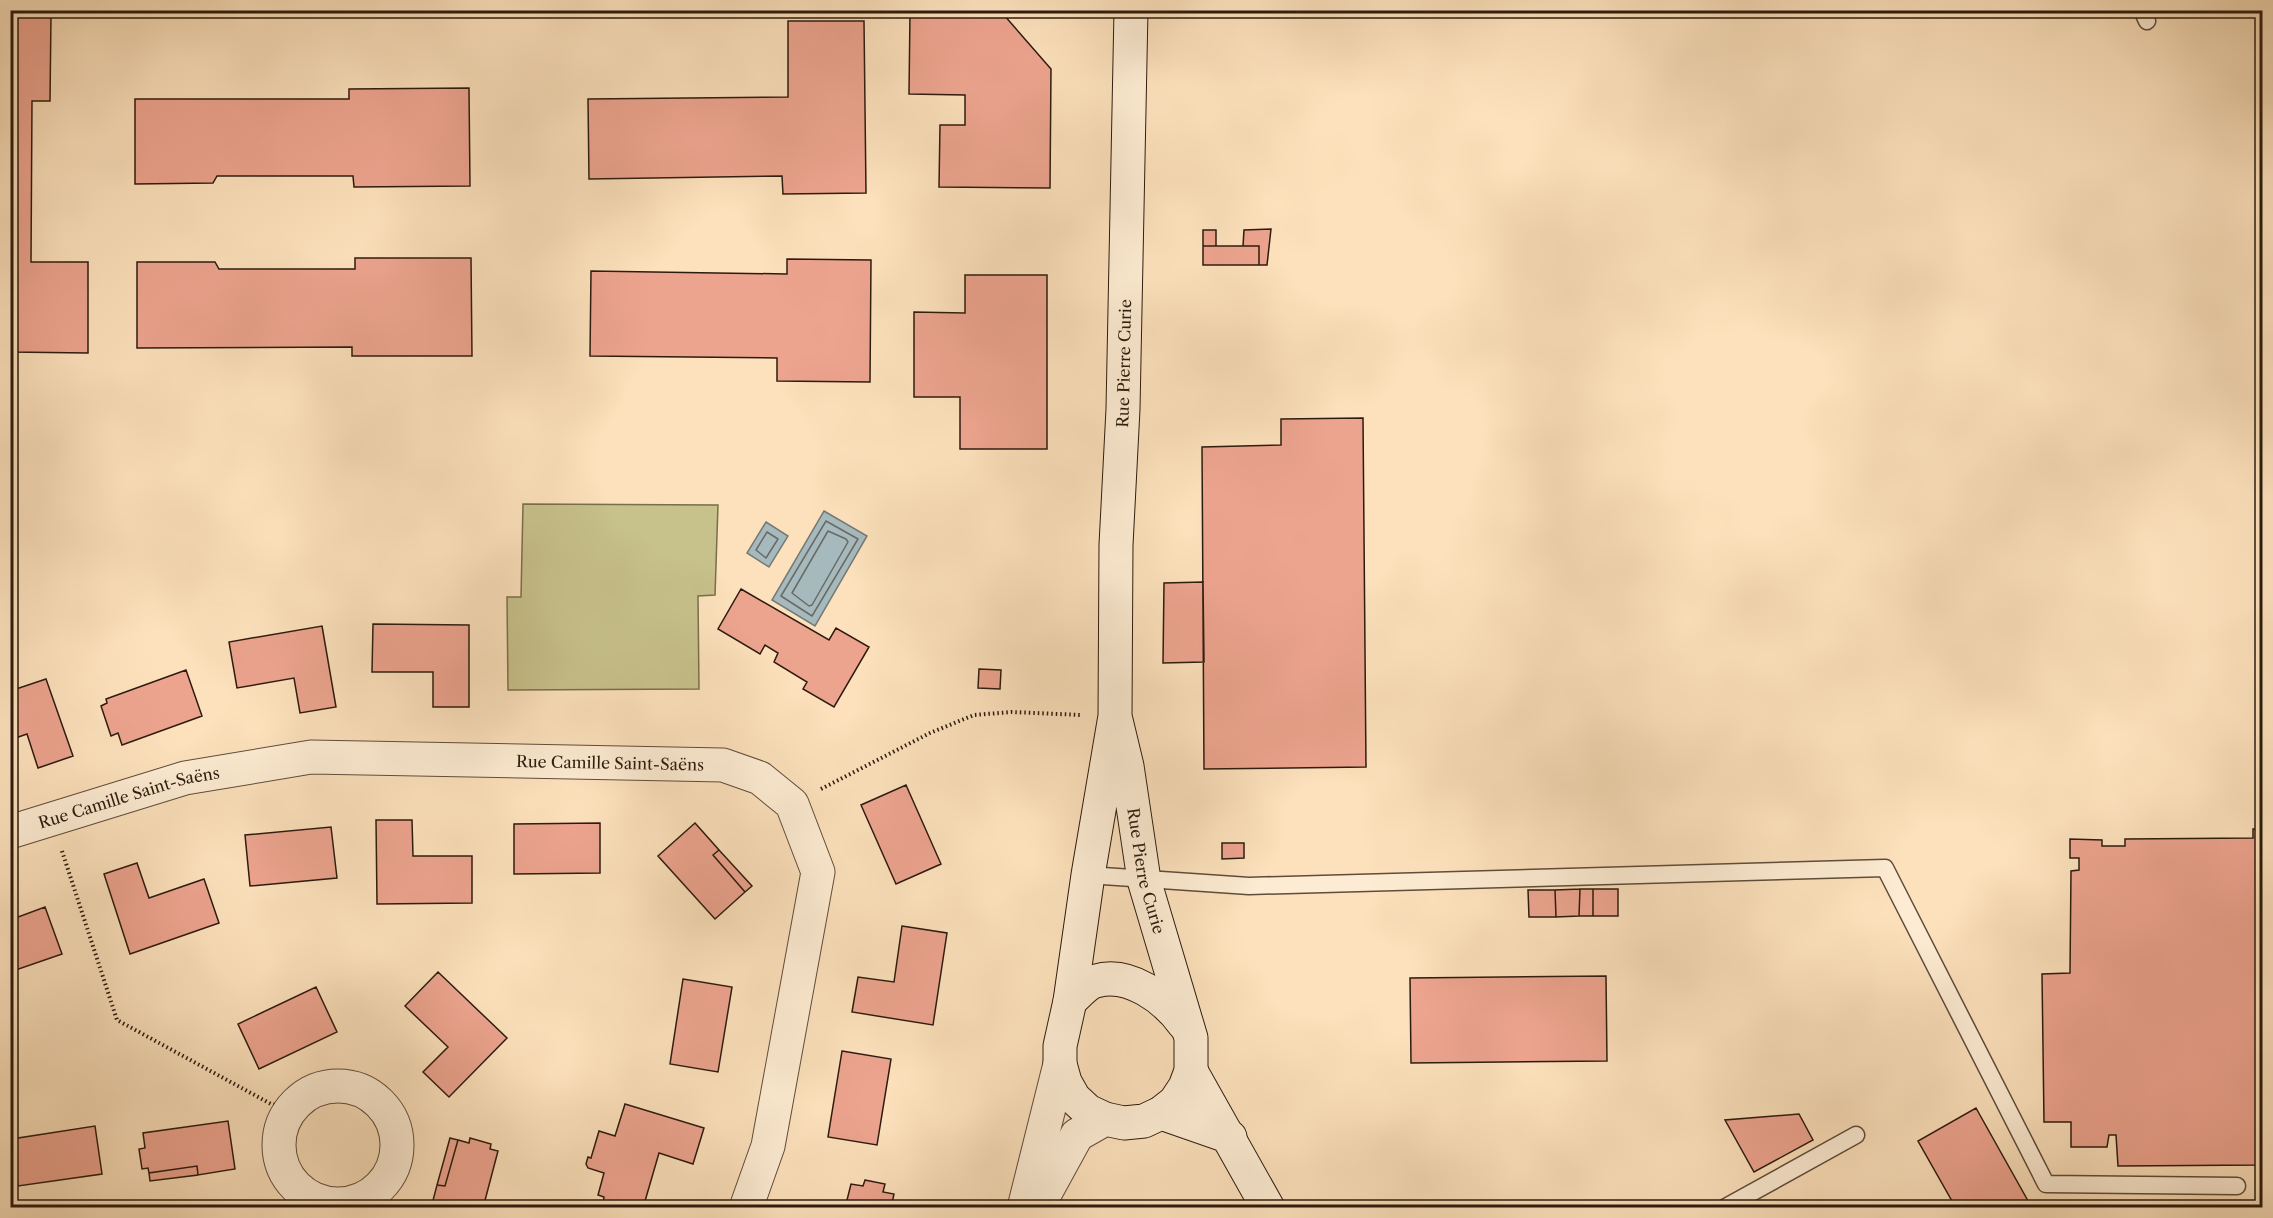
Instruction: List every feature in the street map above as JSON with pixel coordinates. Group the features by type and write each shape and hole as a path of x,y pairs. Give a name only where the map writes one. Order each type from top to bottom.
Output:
{"street":[{"name":"Rue Pierre Curie","path":"1070,1001 1094,981 1118,978 1153,995 1171,1007 1191,1038 1191,1071 1180,1095 1161,1113 1143,1121 1124,1123 1105,1119 1088,1111 1074,1098 1065,1082 1060,1064 1060,1046 1070,1001 1088,875 1115,716 1116,545 1123,409 1131,10"},
{"name":"Rue Pierre Curie","path":"1115,716 1127,766 1144,880 1184,1024"},
{"name":"Rue Camille Saint-Saëns","path":"10,832 185,778 311,757 723,765 760,778 792,804 818,872 768,1146 746,1208"},
{"path":"1024,1208 1060,1064"},
{"path":"1191,1071 1268,1208"},
{"path":"343,1086 363,1091 379,1102 391,1118 397,1136 397,1156 390,1175 376,1190 359,1200 340,1204 293,1200 290,1179 282,1162 279,1144 282,1125 291,1108 306,1095 324,1087 343,1086"},
{"path":"1161,1113 1230,1137"},
{"path":"1037,1208 1077,1135 1105,1119"}],"lane":[{"path":"1088,875 1249,886 1885,868 2046,1184 2237,1186"},
{"path":"1724,1208 1856,1135"}],"path":[{"path":"792,804 930,733 974,715 1012,712 1115,716"},
{"path":"52,818 117,1020 271,1104 291,1108"}],"shaded area":[{"path":"523,504 718,505 715,595 698,596 699,689 508,690 507,597 521,597"}],"water":[{"path":"824,511 867,536 815,626 772,600"},
{"path":"766,522 788,536 769,567 747,553"}],"building":[{"path":"910,13 1004,15 1051,69 1050,188 939,187 940,125 965,125 965,95 909,94"},
{"path":"10,14 51,15 50,101 32,101 31,262 88,262 88,353 10,352"},
{"path":"788,21 864,21 866,193 783,194 782,176 589,179 588,99 788,97"},
{"path":"469,88 470,186 354,187 353,176 217,176 213,183 135,184 135,99 349,99 349,89"},
{"path":"1271,229 1267,265 1259,265 1259,246 1243,246 1244,230"},
{"path":"1203,230 1216,230 1216,246 1203,246"},
{"path":"1203,246 1259,246 1259,265 1203,265"},
{"path":"355,258 471,258 472,356 352,356 352,347 137,348 137,262 215,262 219,269 355,269"},
{"path":"787,259 871,260 870,382 777,381 777,358 590,356 591,271 787,274"},
{"path":"965,275 1047,275 1047,449 960,449 960,397 914,397 914,312 965,313"},
{"path":"1363,418 1366,767 1204,769 1202,447 1281,445 1281,419"},
{"path":"1203,582 1204,662 1163,663 1164,583"},
{"path":"741,589 829,640 836,628 869,647 834,707 803,689 807,682 774,662 778,653 765,645 760,654 718,629"},
{"path":"373,624 469,625 469,707 433,707 433,672 372,672"},
{"path":"322,626 336,707 300,713 294,678 237,688 229,642"},
{"path":"979,669 1001,670 1000,689 978,688"},
{"path":"186,670 202,716 122,745 118,733 111,736 101,706 107,703 106,699"},
{"path":"46,679 73,756 38,768 27,734 10,740 10,691"},
{"path":"906,785 941,864 896,884 861,805"},
{"path":"376,820 412,820 413,856 472,856 472,903 377,904"},
{"path":"600,823 600,873 514,874 514,824"},
{"path":"695,823 719,850 713,855 745,892 715,919 658,856"},
{"path":"331,827 337,878 250,886 245,835"},
{"path":"2253,829 2262,829 2262,1165 2118,1166 2116,1135 2109,1135 2107,1147 2071,1147 2071,1122 2044,1122 2042,974 2070,973 2071,871 2079,870 2079,858 2070,858 2070,839 2102,840 2102,846 2125,846 2125,839 2253,838"},
{"path":"1222,843 1244,843 1244,858 1222,859"},
{"path":"719,850 752,886 745,892 713,855"},
{"path":"137,863 149,898 204,879 219,923 130,954 104,874"},
{"path":"1580,889 1593,889 1593,916 1579,916"},
{"path":"1580,889 1579,916 1556,917 1555,890"},
{"path":"1593,889 1618,889 1618,916 1593,916"},
{"path":"1528,890 1555,890 1556,917 1529,917"},
{"path":"45,907 62,954 10,972 10,920"},
{"path":"902,926 947,933 933,1025 852,1012 858,977 894,982"},
{"path":"438,972 507,1038 449,1097 423,1072 448,1047 405,1006"},
{"path":"1606,976 1607,1061 1411,1063 1410,978"},
{"path":"683,979 732,987 718,1072 670,1064"},
{"path":"316,987 337,1032 259,1069 238,1024"},
{"path":"842,1051 891,1059 877,1145 828,1137"},
{"path":"625,1104 704,1128 693,1164 659,1153 643,1208 630,1205 629,1208 619,1208 603,1203 604,1197 598,1195 604,1173 588,1168 586,1164 588,1157 591,1158 599,1131 615,1136"},
{"path":"1976,1108 2032,1208 1956,1208 1918,1141"},
{"path":"1799,1114 1813,1140 1754,1172 1725,1120"},
{"path":"228,1121 235,1169 198,1175 197,1166 149,1173 148,1168 142,1169 139,1149 145,1148 143,1133"},
{"path":"95,1126 102,1174 18,1186 12,1139"},
{"path":"450,1138 458,1140 445,1186 437,1185"},
{"path":"470,1138 491,1144 490,1149 498,1151 483,1208 431,1208 437,1185 445,1186 458,1140 469,1143"},
{"path":"197,1166 198,1175 150,1181 149,1173"},
{"path":"865,1180 885,1184 883,1192 894,1194 891,1208 845,1208 851,1184 863,1186"}]}
